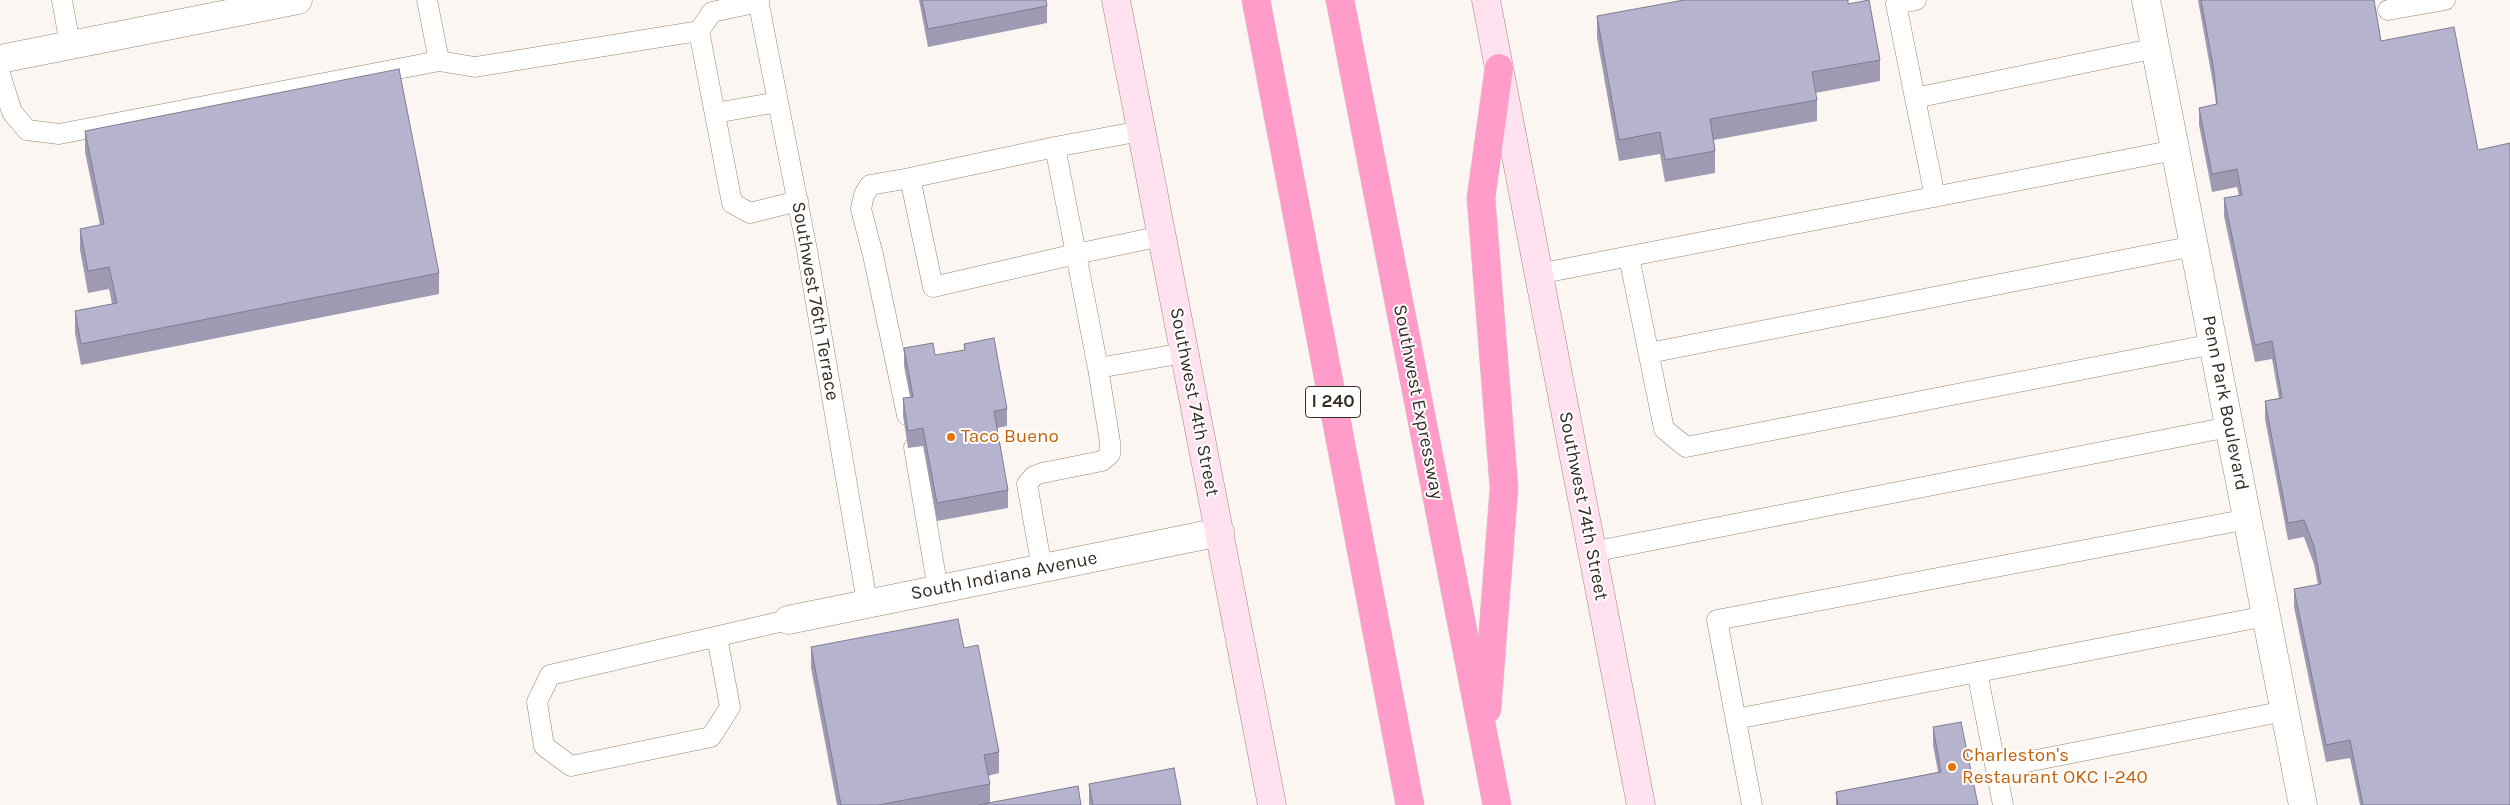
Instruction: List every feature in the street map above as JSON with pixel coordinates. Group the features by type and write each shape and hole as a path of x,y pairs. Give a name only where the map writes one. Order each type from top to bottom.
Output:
{"highway":[{"name":"I 240","path":"1256,0 1410,805"},
{"name":"Southwest Expressway","path":"1340,0 1496,805"},
{"path":"1485,743 1504,488 1481,198 1499,68"}],"main road":[{"name":"Southwest 74th Street","path":"1116,0 1272,805"},
{"name":"Southwest 74th Street","path":"1486,0 1640,805"}],"street":[{"path":"0,59 298,0"},
{"name":"Penn Park Boulevard","path":"2146,0 2303,805"},
{"name":"South Indiana Avenue","path":"788,620 867,602 938,590 1220,532"}],"lane":[{"path":"62,0 70,45"},
{"path":"427,0 439,61"},
{"path":"1916,0 1896,4 1935,197"},
{"path":"2388,10 2445,0"},
{"path":"758,1 712,12 700,31 732,203 750,213 798,201"},
{"name":"Southwest 76th Terrace","path":"758,1 798,201 867,602"},
{"path":"0,74 12,112 27,130 59,134 439,61 476,67 700,31"},
{"path":"1915,98 2156,48"},
{"path":"715,113 778,102"},
{"path":"907,415 873,255 861,209 864,195 870,185 1141,131"},
{"path":"1042,568 1027,484 1034,476 1042,473 1102,461 1110,454 1110,442 1098,368 1055,147"},
{"path":"1538,274 2175,150"},
{"path":"910,178 932,287 1162,236"},
{"path":"1649,353 2194,246"},
{"path":"1629,257 1664,429 1686,448 2213,344"},
{"path":"1098,368 1184,353"},
{"path":"1592,552 2229,427"},
{"path":"914,447 938,590"},
{"path":"1752,805 1717,620 2248,519"},
{"path":"1736,719 2266,616"},
{"path":"716,637 730,707 711,737 571,766 544,746 537,702 550,675 788,620"},
{"path":"1977,672 2003,805"},
{"path":"1996,768 2285,711"}],"building":[{"path":"922,0 1046,0 1047,6 928,29"},
{"path":"1684,0 1848,0 1848,4 1869,0 1880,60 1812,72 1817,100 1710,119 1715,151 1665,160 1660,132 1619,140 1597,16"},
{"path":"2201,0 2374,0 2381,41 2454,27 2478,150 2510,143 2510,805 2363,805 2350,740 2326,745 2294,589 2321,584 2314,546 2304,520 2288,523 2265,401 2282,398 2272,341 2255,345 2224,198 2242,195 2237,169 2212,174 2199,108 2217,104 2214,71"},
{"path":"399,69 439,273 81,344 75,311 117,303 109,267 88,271 80,229 104,224 85,131"},
{"name":"Taco Bueno","path":"994,338 1007,409 994,411 1008,490 937,503 923,428 908,431 903,398 913,397 904,348 933,343 935,355 965,350 964,344"},
{"path":"958,619 964,648 978,645 999,752 984,755 990,784 878,805 841,805 811,647"},
{"path":"1961,722 1978,805 1838,805 1836,792 1941,772 1933,727"},
{"path":"1174,768 1181,805 1093,805 1089,784"},
{"path":"1078,786 1081,805 978,805"}],"place":[{"name":"Taco Bueno","path":"951,437"},
{"name":"Charleston's Restaurant OKC I-240","path":"1952,767"}]}
